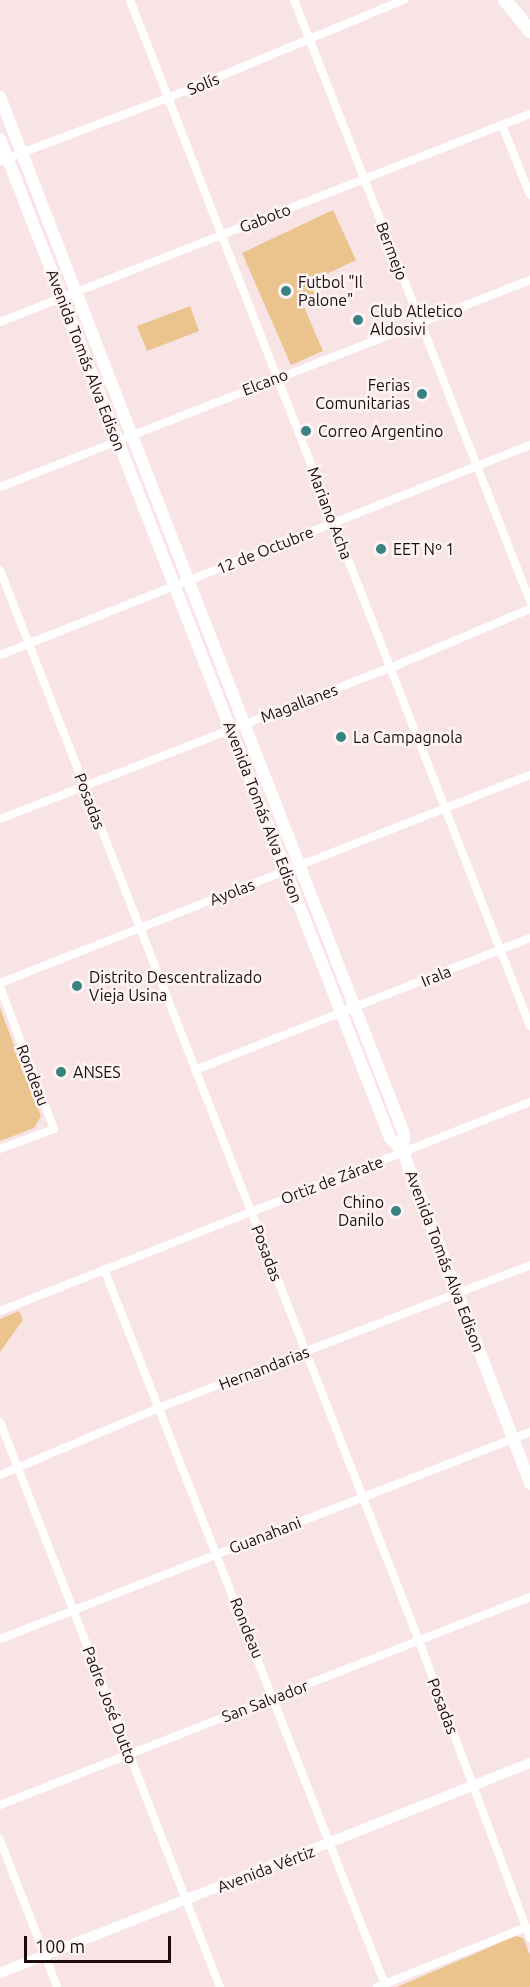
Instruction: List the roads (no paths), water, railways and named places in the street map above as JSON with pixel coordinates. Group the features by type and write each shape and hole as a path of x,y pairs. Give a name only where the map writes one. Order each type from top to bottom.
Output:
{"main road":[{"path":"505,0 530,31"},
{"name":"Avenida Tomás Alva Edison","path":"0,97 404,1134 403,1152"},
{"name":"Avenida Tomás Alva Edison","path":"0,139 4,159 62,298 390,1138 403,1152 530,1483"}],"street":[{"name":"Mariano Acha","path":"130,0 530,1026"},
{"name":"Bermejo","path":"294,0 530,602"},
{"name":"Solís","path":"4,159 168,98 310,41 404,0"},
{"name":"Gaboto","path":"0,322 530,114"},
{"path":"502,125 530,195"},
{"name":"Elcano","path":"0,487 530,280"},
{"name":"12 de Octubre","path":"0,655 530,445"},
{"name":"Posadas","path":"0,570 419,1641 530,1938"},
{"name":"Magallanes","path":"0,819 390,668 530,609"},
{"name":"Ayolas","path":"0,985 530,775"},
{"name":"Irala","path":"195,1070 530,938"},
{"name":"Rondeau","path":"0,985 54,1129 0,1149"},
{"name":"Ortiz de Zárate","path":"0,1311 530,1102"},
{"name":"Hernandarias","path":"0,1475 161,1407 530,1265"},
{"name":"Rondeau","path":"104,1269 161,1407 386,1985"},
{"name":"Padre José Dutto","path":"0,1422 220,1987"},
{"name":"Guanahani","path":"0,1639 530,1432"},
{"name":"San Salvador","path":"0,1805 530,1597"},
{"name":"Avenida Vértiz","path":"0,1973 331,1844 530,1763"},
{"path":"0,1840 57,1987"},
{"path":"377,1987 526,1927"}],"place":[{"name":"Futbol \"Il Palone\"","path":"286,291"},
{"name":"Club Atletico Aldosivi","path":"358,320"},
{"name":"Ferias Comunitarias","path":"422,394"},
{"name":"Correo Argentino","path":"306,431"},
{"name":"EET Nº 1","path":"381,549"},
{"name":"La Campagnola","path":"341,737"},
{"name":"Distrito Descentralizado Vieja Usina","path":"77,986"},
{"name":"ANSES","path":"61,1072"},
{"name":"Chino Danilo","path":"396,1211"}]}
